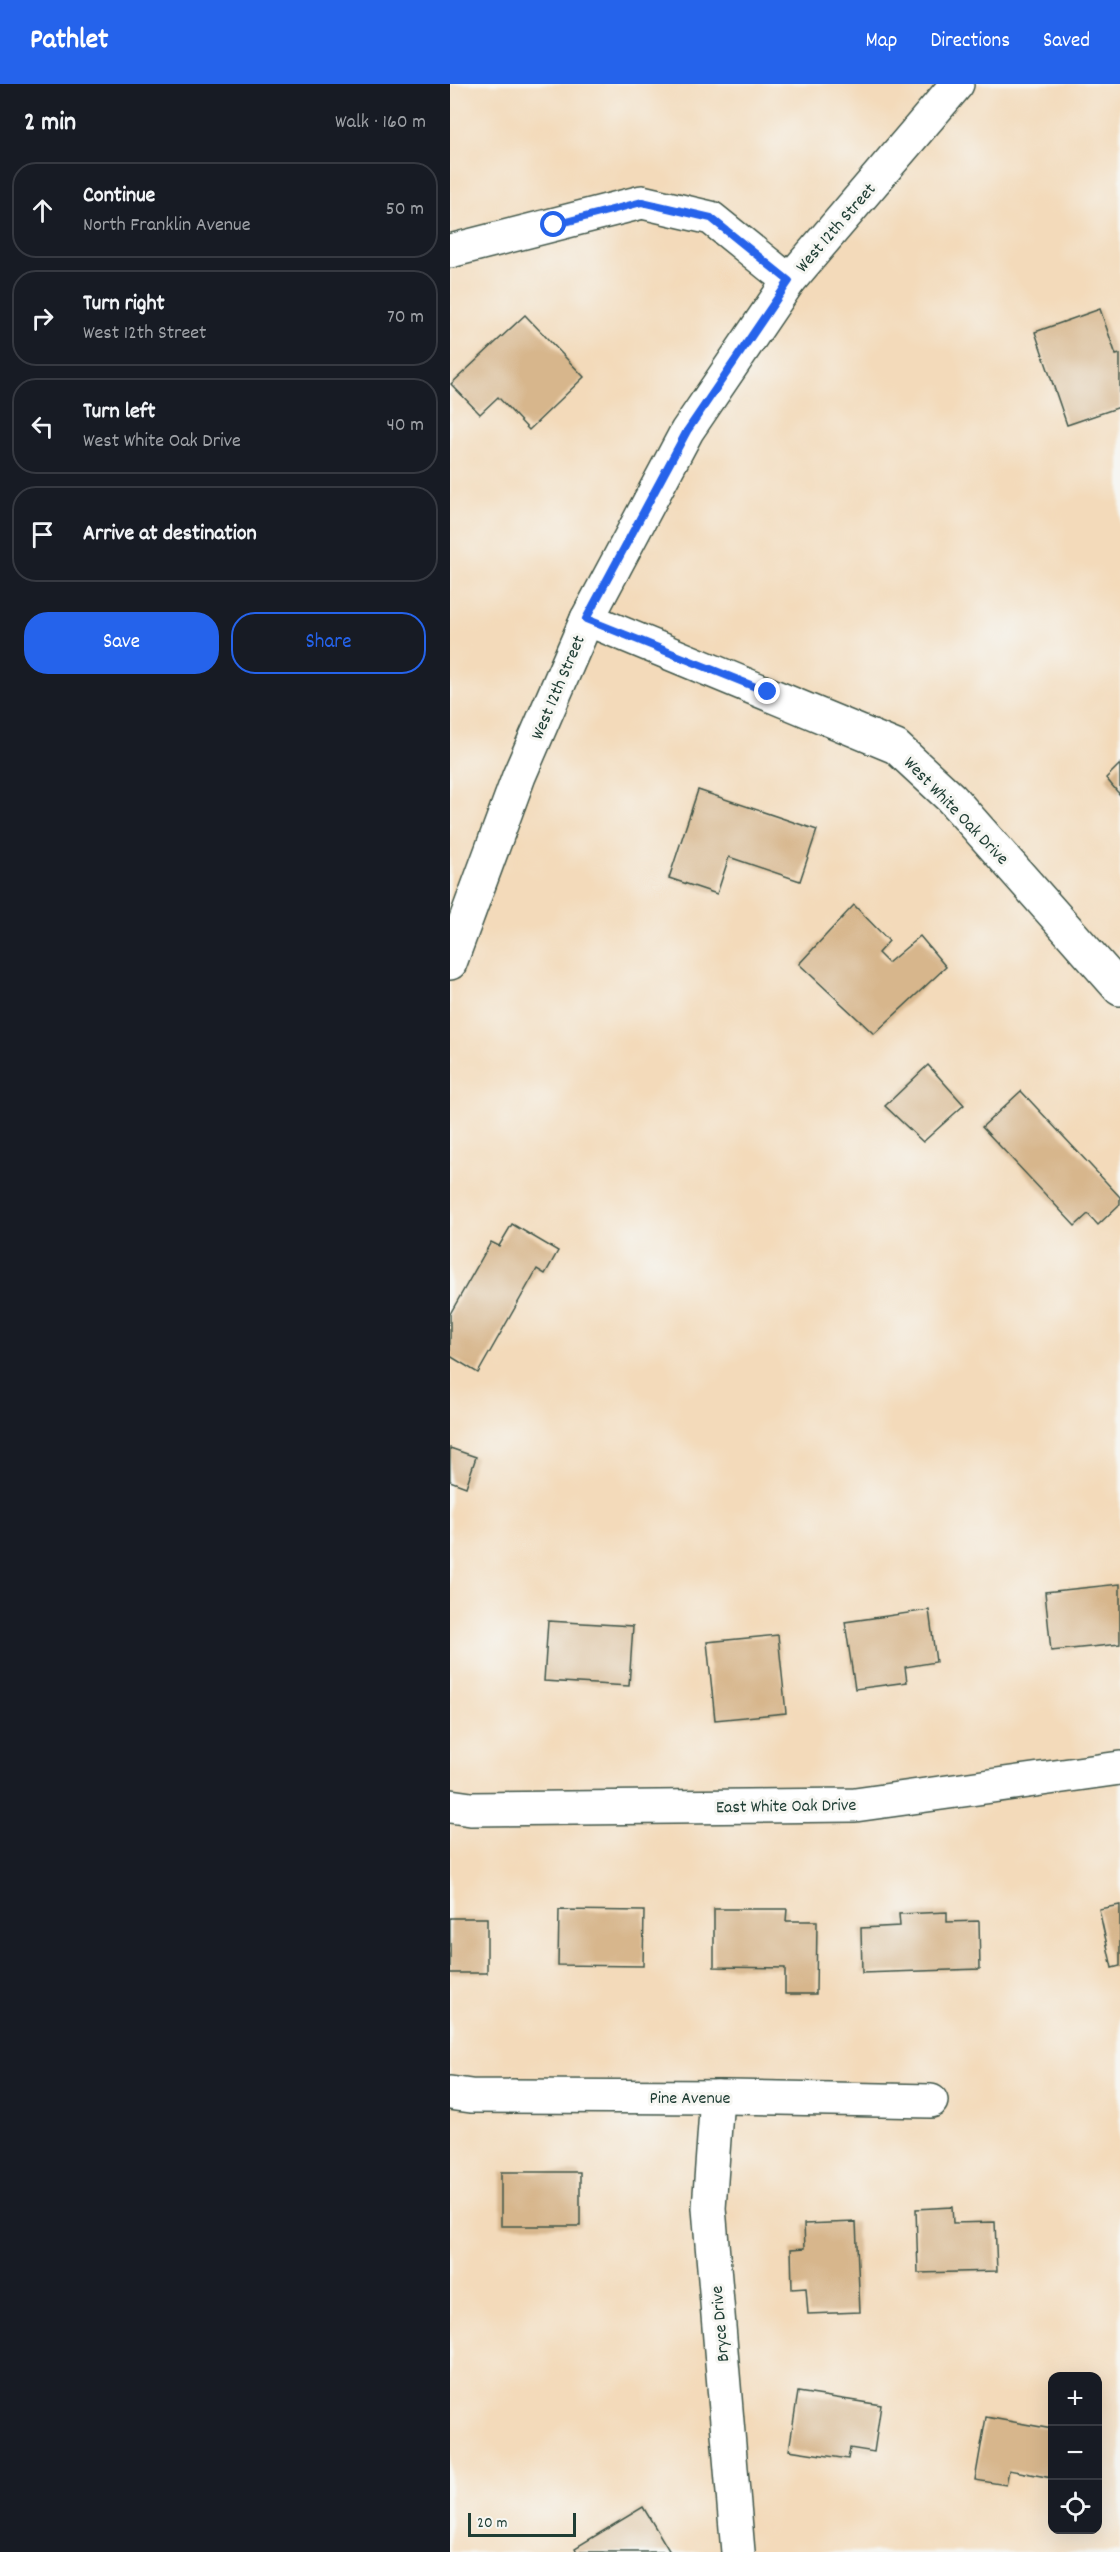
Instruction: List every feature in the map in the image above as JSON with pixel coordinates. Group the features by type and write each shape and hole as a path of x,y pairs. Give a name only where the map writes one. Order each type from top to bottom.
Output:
{"street":[{"name":"West 12th Street","path":"450,963 519,776 586,619 687,431 789,281 957,84"},
{"path":"450,251 642,202 711,218 789,281"},
{"name":"West White Oak Drive","path":"586,619 896,747 951,798 1120,989"},
{"name":"East White Oak Drive","path":"450,1806 471,1809 855,1805 1120,1768"},
{"name":"Pine Avenue","path":"450,2093 471,2096 931,2101"},
{"name":"Bryce Drive","path":"717,2097 709,2208 738,2552"}],"building":[{"path":"1100,309 1116,355 1120,354 1120,407 1067,425 1035,332"},
{"path":"525,315 584,377 529,430 498,397 480,414 451,384"},
{"path":"1120,764 1120,795 1106,778"},
{"path":"698,790 817,830 800,881 729,857 717,894 669,878"},
{"path":"854,905 889,941 878,953 888,963 920,936 946,967 874,1034 799,964"},
{"path":"928,1065 964,1105 923,1142 885,1106"},
{"path":"1021,1091 1120,1197 1120,1204 1098,1225 1088,1214 1075,1226 982,1127"},
{"path":"512,1224 558,1251 545,1274 537,1269 478,1373 450,1356 450,1314 491,1242 499,1246"},
{"path":"450,1448 476,1457 466,1487 450,1481"},
{"path":"1120,1584 1120,1644 1051,1651 1045,1592"},
{"path":"929,1610 936,1662 905,1667 907,1682 855,1689 845,1622"},
{"path":"548,1621 633,1626 629,1686 544,1681"},
{"path":"778,1635 786,1713 715,1720 707,1642"},
{"path":"1120,1905 1120,1966 1112,1968 1099,1909"},
{"path":"714,1909 787,1909 786,1921 817,1921 816,1994 785,1994 785,1968 714,1967"},
{"path":"559,1910 644,1911 643,1966 558,1965"},
{"path":"947,1912 947,1922 979,1921 980,1969 862,1973 861,1928 900,1926 899,1914"},
{"path":"450,1918 487,1918 487,1973 450,1973"},
{"path":"501,2172 580,2172 580,2226 501,2226"},
{"path":"952,2207 953,2223 995,2222 997,2271 918,2273 916,2209"},
{"path":"856,2222 860,2312 808,2314 806,2288 792,2289 791,2249 805,2248 804,2224"},
{"path":"798,2392 881,2405 874,2452 850,2448 848,2459 789,2450"},
{"path":"986,2417 1048,2428 1048,2477 1009,2470 1006,2485 975,2480"},
{"path":"643,2507 670,2552 577,2552 575,2548"}],"route":[{"path":"554,225 642,202 711,218 789,281 687,431 586,619 768,692"}]}
